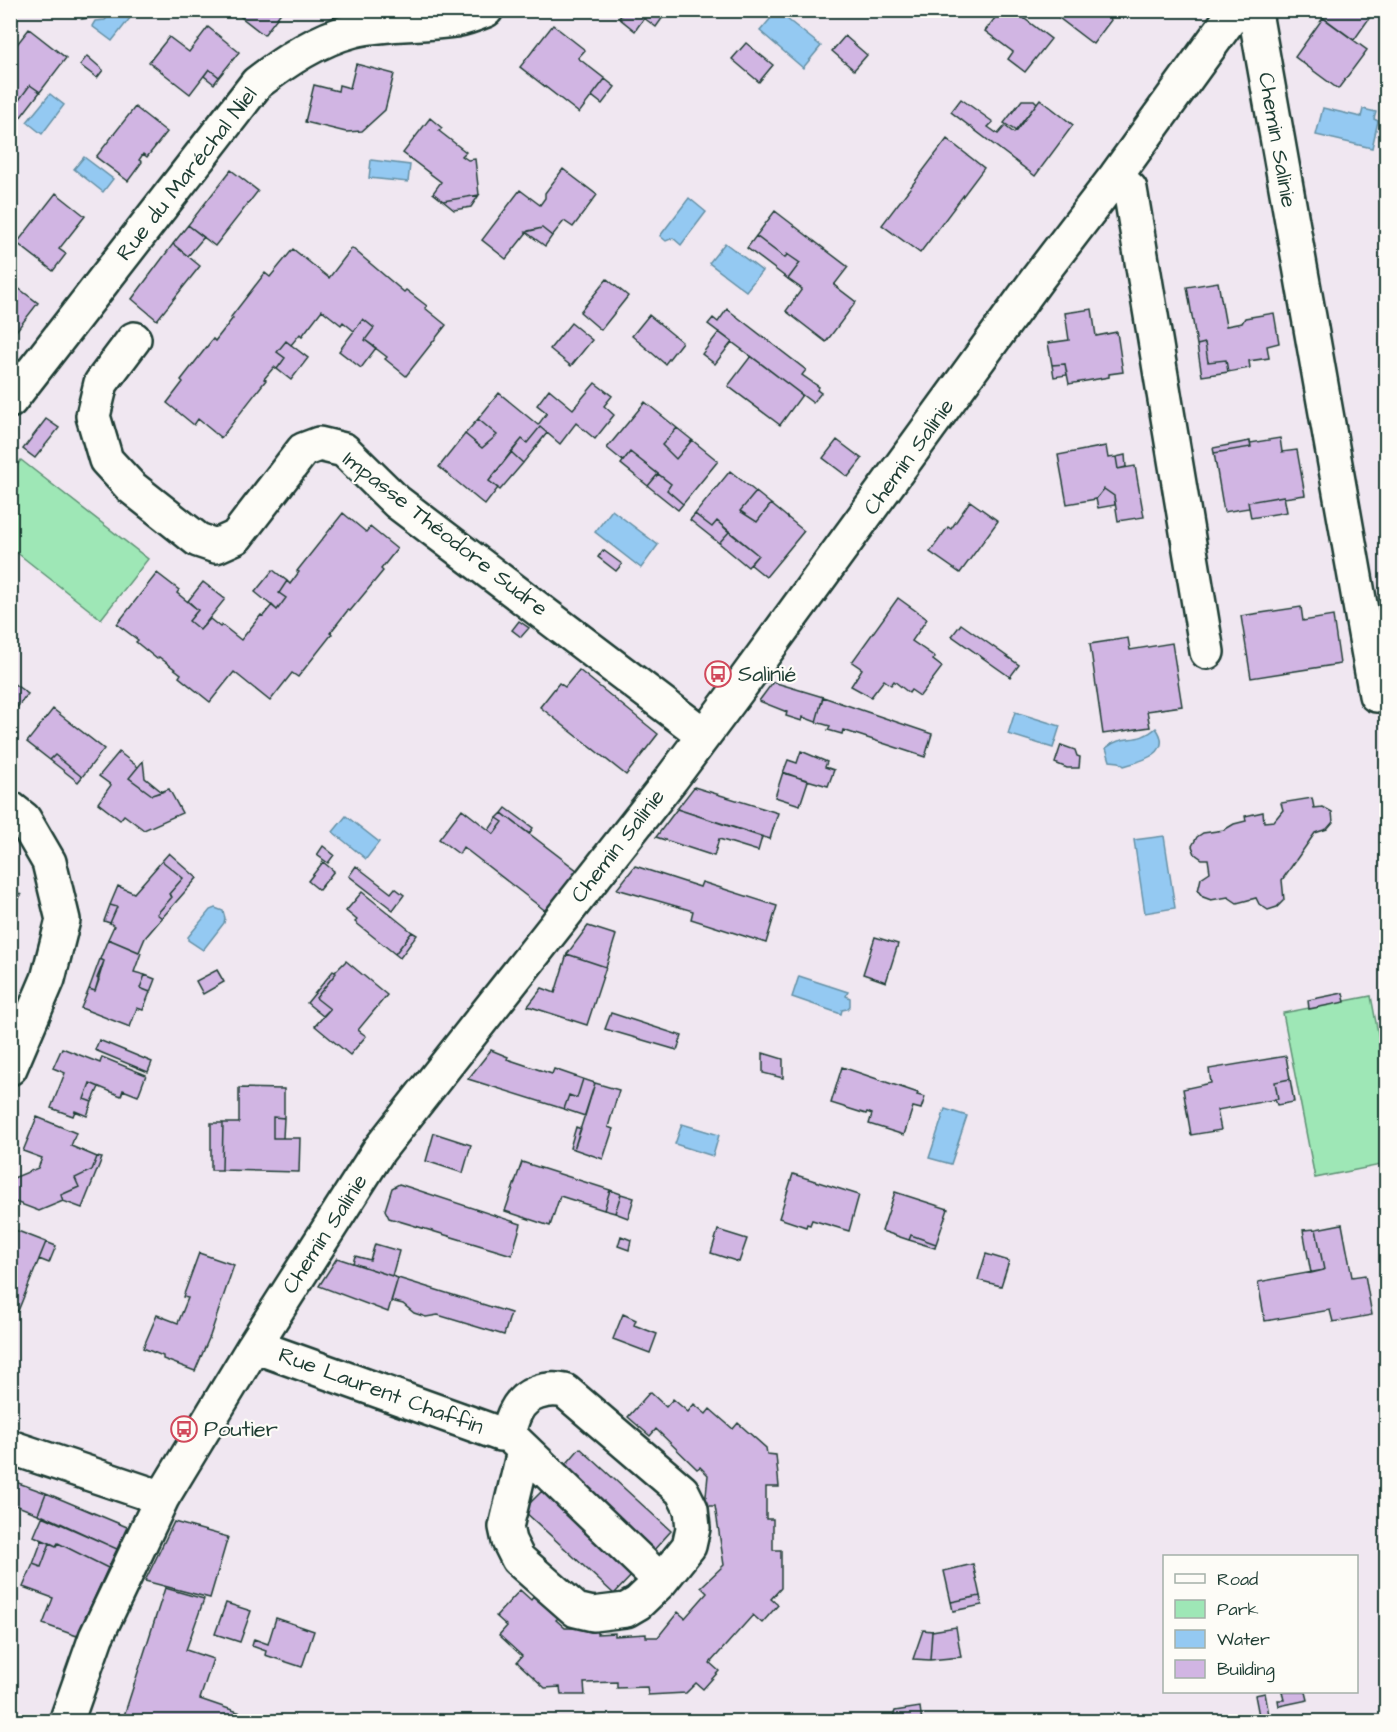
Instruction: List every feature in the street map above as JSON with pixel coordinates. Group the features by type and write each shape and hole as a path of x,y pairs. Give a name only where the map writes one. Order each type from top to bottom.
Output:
{"street":[{"name":"Rue du Maréchal Niel","path":"10,401 257,83 290,58 354,30 456,20 486,10"},
{"name":"Chemin Salinie","path":"66,1722 96,1637 162,1498 254,1346 379,1150 704,735 1236,10"},
{"name":"Chemin Salinie","path":"1252,10 1256,18 1376,695"},
{"path":"1116,176 1130,189 1207,652"},
{"name":"Impasse Théodore Sudre","path":"134,339 101,383 93,416 106,460 131,487 198,540 216,546 236,537 303,450 319,444 344,450 397,502 704,735"},
{"path":"10,808 24,819 49,862 63,920 48,979 10,1068"},
{"name":"Rue Laurent Chaffin","path":"254,1346 500,1434 516,1442 661,1581"},
{"name":"Rue Laurent Chaffin","path":"552,1388 565,1391 682,1491 691,1509 693,1528 691,1537 688,1546 661,1581 638,1603 626,1610 593,1614 576,1610 519,1559 509,1541 506,1527 516,1442 516,1409 534,1393 552,1388"},
{"path":"10,1447 162,1498"}],"green space":[{"path":"21,460 148,559 101,619 11,548 11,473"},
{"path":"1371,996 1386,1076 1386,1164 1315,1178 1283,1013"}],"water":[{"path":"113,11 132,11 134,13 112,41 92,26 95,21 105,20"},
{"path":"777,11 821,46 803,68 760,31"},
{"path":"50,94 64,105 42,134 27,122"},
{"path":"1323,108 1361,117 1363,109 1376,112 1374,119 1378,121 1372,148 1316,135"},
{"path":"84,157 113,179 103,192 74,169"},
{"path":"371,160 410,165 408,182 369,178"},
{"path":"689,198 706,212 681,245 673,238 666,241 660,236"},
{"path":"725,243 762,271 746,291 709,263"},
{"path":"612,510 658,545 641,568 595,532"},
{"path":"1015,712 1060,726 1053,748 1008,734"},
{"path":"1156,728 1161,737 1159,750 1147,758 1124,766 1119,762 1110,761 1106,748 1119,741 1143,736"},
{"path":"346,816 379,842 366,859 333,832"},
{"path":"1164,836 1175,908 1145,913 1134,840"},
{"path":"215,908 223,911 224,923 203,950 188,940 188,937 210,910"},
{"path":"799,976 848,992 846,996 850,998 850,1006 842,1010 841,1014 792,997"},
{"path":"945,1109 967,1116 951,1164 929,1158"},
{"path":"682,1124 719,1135 713,1156 675,1144"}],"building":[{"path":"89,10 108,10 103,16 82,19"},
{"path":"232,10 283,10 264,35"},
{"path":"625,10 668,10 656,27 644,18 635,31 619,18"},
{"path":"1001,10 1013,10 1051,39 1025,72 1008,59 1013,52 985,31"},
{"path":"1065,10 1116,10 1093,44 1059,18"},
{"path":"1313,10 1375,10 1354,40"},
{"path":"1323,18 1367,50 1338,89 1295,57"},
{"path":"553,25 585,50 578,58 605,79 579,113 520,67"},
{"path":"208,27 239,52 219,77 209,69 190,94 149,62 169,37 189,52"},
{"path":"29,29 66,58 40,92 30,85 11,111 10,64 16,57 10,53"},
{"path":"845,36 867,55 854,70 832,51"},
{"path":"746,43 773,65 759,82 732,59"},
{"path":"87,56 103,70 97,78 80,65"},
{"path":"356,64 394,74 385,110 362,131 346,132 305,122 314,85 338,91 339,85 350,88"},
{"path":"209,69 219,77 214,84 204,76"},
{"path":"605,79 615,87 602,104 592,96"},
{"path":"30,85 40,92 20,118 11,111"},
{"path":"961,99 993,122 988,127 998,134 1005,126 1014,133 1040,99 1073,125 1035,176 951,112"},
{"path":"1022,100 1034,100 1037,103 1016,131 1004,123"},
{"path":"135,107 167,132 147,157 143,154 139,160 142,162 128,181 96,157"},
{"path":"430,118 442,128 439,131 466,152 462,156 468,160 475,159 479,195 443,201 433,193 441,182 403,153"},
{"path":"947,139 984,168 920,253 882,225"},
{"path":"563,169 597,195 573,227 564,221 552,236 542,228 528,231 506,259 482,240 520,190 540,205 545,198 545,193"},
{"path":"231,170 258,191 215,246 188,225"},
{"path":"56,193 85,216 59,249 66,254 53,271 17,243"},
{"path":"479,195 471,207 454,210 443,201"},
{"path":"775,211 848,267 834,285 856,302 826,342 786,311 802,289 788,279 800,263 787,254 785,258 756,236"},
{"path":"188,225 204,237 188,256 173,244"},
{"path":"542,228 552,236 545,246 526,232"},
{"path":"756,236 785,258 787,254 800,263 788,279 747,248"},
{"path":"173,244 200,266 157,320 132,299"},
{"path":"352,248 404,292 406,290 427,306 425,308 446,325 406,376 365,340 374,328 363,319 354,331 343,322 341,325 322,310 302,336 300,334 291,345 286,341 277,352 285,358 277,369 274,367 264,379 266,380 221,438 198,419 194,425 167,403 183,382 181,380 213,339 215,341 265,273 270,277 293,249 329,278"},
{"path":"607,279 628,296 601,330 580,312"},
{"path":"10,282 38,303 13,335 10,333"},
{"path":"1218,282 1226,326 1242,323 1245,318 1274,313 1279,343 1267,346 1269,358 1249,361 1250,368 1228,372 1226,360 1208,362 1205,343 1197,345 1187,287"},
{"path":"727,309 806,370 802,375 819,387 817,390 821,393 813,403 708,324 713,318 718,322"},
{"path":"1092,309 1096,336 1117,332 1123,372 1109,374 1109,377 1069,384 1065,364 1052,365 1048,343 1069,340 1065,313"},
{"path":"649,315 682,342 665,364 632,336"},
{"path":"363,319 374,328 365,340 376,348 361,368 339,351"},
{"path":"571,323 592,340 571,366 550,349"},
{"path":"719,332 732,342 715,364 702,354"},
{"path":"286,341 308,358 291,380 277,369 285,358 277,352"},
{"path":"1205,343 1208,362 1226,360 1228,372 1202,376 1197,345"},
{"path":"751,356 802,395 780,425 728,386"},
{"path":"1065,364 1067,375 1054,377 1052,365"},
{"path":"595,383 612,396 604,406 614,415 595,439 576,423 560,444 540,427 527,443 522,439 489,481 498,488 485,505 439,467 465,434 482,448 497,435 478,419 499,393 538,425 547,413 537,405 549,389 573,409"},
{"path":"645,402 677,428 662,445 676,459 692,440 718,461 683,504 667,490 671,484 630,452 623,461 607,448"},
{"path":"46,419 59,428 35,458 23,449"},
{"path":"478,419 497,435 482,448 465,434"},
{"path":"540,427 547,433 523,463 511,452 522,439 527,443"},
{"path":"677,428 692,440 676,459 662,445"},
{"path":"1280,438 1282,452 1297,450 1305,495 1248,502 1249,508 1224,512 1214,453 1251,447 1250,443"},
{"path":"837,440 862,459 848,477 823,458"},
{"path":"1250,441 1251,447 1214,453 1213,448"},
{"path":"1106,446 1108,458 1116,457 1118,469 1135,466 1144,517 1118,521 1114,496 1104,489 1096,499 1067,504 1058,455"},
{"path":"511,452 523,463 500,490 489,481"},
{"path":"630,452 658,474 648,486 621,464"},
{"path":"1125,455 1126,467 1118,469 1116,457"},
{"path":"730,471 756,492 740,511 757,522 771,504 804,531 766,577 750,564 758,555 717,521 712,527 695,514"},
{"path":"658,474 671,484 667,490 683,504 678,510 648,486"},
{"path":"1104,489 1114,496 1115,505 1098,508 1096,499"},
{"path":"756,492 771,504 757,522 740,511"},
{"path":"1284,496 1287,512 1251,518 1248,502"},
{"path":"970,501 998,521 960,573 930,552 948,527 951,529"},
{"path":"343,513 366,532 370,527 397,549 381,569 383,571 350,611 348,610 298,677 292,673 270,701 234,672 210,702 179,677 181,674 159,657 157,659 117,624 157,573 179,590 177,593 198,610 189,621 200,630 210,619 241,640 272,605 277,610 286,598 279,593 287,581 290,584 299,572 297,571"},
{"path":"695,514 712,527 717,521 729,532 719,543 690,520"},
{"path":"729,532 758,555 748,567 719,543"},
{"path":"603,550 622,564 616,571 598,557"},
{"path":"273,570 287,581 279,593 286,598 277,610 255,592"},
{"path":"203,582 225,599 200,630 189,621 198,610 188,601"},
{"path":"898,598 927,619 912,641 935,657 933,660 942,667 920,696 911,690 909,693 894,681 891,685 884,680 871,697 851,686 862,669 852,662"},
{"path":"1301,607 1303,621 1333,616 1340,664 1251,678 1241,616"},
{"path":"519,621 529,628 521,637 512,630"},
{"path":"961,624 1019,665 1010,677 952,636"},
{"path":"1128,638 1130,650 1172,643 1182,706 1147,711 1150,727 1103,734 1090,644"},
{"path":"579,670 658,734 626,775 540,707 559,683 565,687"},
{"path":"10,681 28,694 10,716"},
{"path":"773,682 823,697 816,722 803,717 802,721 786,716 787,712 759,701"},
{"path":"823,697 932,734 925,757 843,730 842,734 828,730 830,726 816,722"},
{"path":"53,709 104,749 82,777 55,755 50,760 27,742"},
{"path":"1061,745 1075,750 1077,756 1080,757 1079,768 1067,768 1055,763"},
{"path":"801,751 827,762 825,767 834,770 828,786 783,773 788,760 797,763"},
{"path":"119,752 138,767 129,778 152,795 169,789 182,813 144,830 124,815 120,820 98,803 111,785 99,776"},
{"path":"55,755 82,777 78,782 50,760"},
{"path":"143,761 145,778 162,792 152,795 129,778"},
{"path":"783,772 808,781 800,805 775,797"},
{"path":"694,787 778,813 770,839 677,809"},
{"path":"1312,798 1314,808 1323,807 1332,812 1333,822 1327,829 1315,833 1282,880 1284,900 1277,907 1268,910 1259,904 1256,898 1237,903 1228,897 1211,900 1203,897 1198,891 1201,878 1210,872 1208,859 1202,859 1195,854 1192,846 1197,837 1203,833 1224,830 1246,821 1245,816 1263,812 1264,822 1274,821 1283,810 1281,803"},
{"path":"506,808 533,828 529,834 502,813"},
{"path":"462,809 494,834 503,822 497,818 502,813 578,871 547,912 463,847 459,854 439,839"},
{"path":"677,809 762,837 758,851 719,839 714,856 656,837"},
{"path":"497,818 503,822 494,834 489,830"},
{"path":"323,846 334,855 328,863 317,855"},
{"path":"169,853 197,878 162,918 157,914 172,897 169,894 183,878 162,861"},
{"path":"162,861 183,878 169,894 172,897 157,914 162,918 145,938 139,952 108,939 114,926 110,923 117,907 110,905 118,886 134,893"},
{"path":"323,862 334,871 319,890 308,881"},
{"path":"356,866 391,893 395,888 404,895 393,910 349,876"},
{"path":"635,866 700,887 702,882 777,906 766,943 691,919 693,911 617,889"},
{"path":"10,886 21,895 10,908"},
{"path":"362,892 412,932 395,954 355,922 357,920 346,911"},
{"path":"110,905 117,907 110,923 104,921"},
{"path":"588,926 616,935 606,967 567,954"},
{"path":"412,932 417,935 400,958 395,954"},
{"path":"875,937 898,944 886,982 863,974"},
{"path":"108,939 141,953 134,972 145,975 140,988 150,992 143,1010 137,1008 130,1027 81,1008 89,989 95,991 99,980 97,978 104,961 100,959"},
{"path":"567,954 606,967 587,1025 528,1006 542,988 555,993"},
{"path":"100,959 104,961 95,991 89,989"},
{"path":"346,961 387,995 358,1030 366,1036 350,1055 315,1026 330,1009 316,998"},
{"path":"217,970 224,982 203,994 196,981"},
{"path":"333,971 336,973 316,998 330,1009 323,1016 307,1003"},
{"path":"145,975 155,979 150,992 140,988"},
{"path":"1343,993 1345,1002 1309,1009 1308,1000"},
{"path":"611,1013 682,1036 677,1050 605,1029"},
{"path":"99,1040 152,1062 148,1072 95,1050"},
{"path":"62,1048 100,1063 102,1057 146,1075 138,1096 123,1090 121,1096 90,1083 84,1099 92,1102 87,1116 75,1111 73,1116 51,1108 65,1073 53,1068"},
{"path":"491,1050 508,1057 507,1059 552,1074 554,1069 583,1079 577,1098 569,1095 564,1109 468,1079"},
{"path":"763,1053 783,1059 783,1078 763,1073"},
{"path":"1286,1056 1290,1079 1275,1082 1278,1099 1217,1110 1221,1130 1191,1135 1183,1089 1211,1083 1209,1069"},
{"path":"842,1067 925,1097 921,1109 913,1107 904,1135 869,1124 872,1114 831,1103"},
{"path":"583,1079 595,1083 585,1116 564,1109 569,1095 577,1098"},
{"path":"1290,1079 1294,1102 1277,1105 1275,1082"},
{"path":"90,1083 99,1087 92,1102 84,1099"},
{"path":"595,1083 619,1090 608,1127 613,1129 603,1159 574,1149"},
{"path":"239,1088 284,1089 284,1118 273,1117 273,1138 300,1138 299,1172 222,1170 223,1123 239,1123"},
{"path":"37,1117 76,1133 71,1146 97,1157 92,1170 75,1178 79,1187 61,1195 63,1201 39,1211 10,1200 11,1179 38,1168 42,1158 23,1151"},
{"path":"273,1117 284,1118 283,1138 273,1138"},
{"path":"211,1123 223,1123 222,1170 211,1170"},
{"path":"576,1127 581,1129 574,1149 570,1148"},
{"path":"434,1133 471,1145 463,1173 426,1161"},
{"path":"97,1157 102,1158 82,1208 63,1201 61,1195 79,1187 75,1178 92,1170"},
{"path":"522,1162 610,1190 604,1210 560,1196 550,1226 505,1211"},
{"path":"793,1174 859,1195 849,1231 812,1220 806,1227 779,1218"},
{"path":"399,1184 521,1224 512,1255 389,1218 385,1210 392,1188"},
{"path":"610,1190 621,1194 615,1213 604,1210"},
{"path":"895,1192 948,1209 936,1244 911,1235 909,1240 882,1231"},
{"path":"621,1194 634,1198 628,1218 615,1213"},
{"path":"1342,1224 1352,1277 1365,1275 1372,1315 1333,1322 1330,1310 1265,1321 1258,1282 1324,1270 1316,1229"},
{"path":"10,1228 46,1242 18,1311 10,1308"},
{"path":"1316,1229 1324,1270 1311,1273 1303,1230"},
{"path":"718,1230 747,1239 739,1262 711,1253"},
{"path":"911,1235 936,1244 935,1248 909,1240"},
{"path":"621,1236 631,1240 629,1250 618,1246"},
{"path":"46,1242 56,1246 49,1263 39,1259"},
{"path":"375,1244 399,1251 392,1276 353,1263 355,1256 370,1260"},
{"path":"199,1253 234,1265 210,1336 195,1371 163,1359 163,1356 143,1348 157,1315 178,1323 188,1298 183,1297"},
{"path":"986,1254 1009,1261 1001,1286 978,1280"},
{"path":"337,1258 398,1278 388,1312 319,1286"},
{"path":"398,1278 511,1313 504,1335 438,1315 426,1317 414,1313 403,1304 391,1301"},
{"path":"623,1314 636,1320 634,1325 657,1334 650,1353 613,1339"},
{"path":"650,1392 666,1407 673,1399 688,1412 694,1404 706,1414 710,1409 733,1429 738,1423 766,1448 767,1454 776,1455 779,1487 766,1487 766,1519 773,1519 773,1550 781,1550 781,1588 771,1599 778,1605 762,1623 753,1615 710,1663 719,1671 703,1689 696,1683 686,1693 648,1695 647,1687 617,1688 617,1682 584,1683 585,1695 561,1695 560,1687 545,1688 517,1662 522,1656 499,1635 507,1626 496,1616 520,1590 531,1600 534,1596 558,1618 556,1620 565,1628 580,1628 597,1624 597,1634 615,1633 615,1636 646,1634 646,1637 658,1637 678,1612 685,1618 707,1593 701,1587 724,1565 715,1506 705,1506 708,1475 700,1467 697,1469 656,1429 650,1436 628,1417"},
{"path":"580,1448 671,1531 653,1551 562,1469"},
{"path":"10,1480 46,1493 38,1514 10,1503"},
{"path":"542,1491 632,1575 614,1594 523,1510"},
{"path":"46,1493 127,1527 117,1549 38,1514"},
{"path":"43,1515 117,1549 108,1568 58,1543 56,1546 34,1536"},
{"path":"174,1522 228,1537 210,1598 145,1581"},
{"path":"42,1540 50,1543 41,1567 33,1564"},
{"path":"50,1543 56,1546 58,1543 108,1568 77,1636 43,1624 53,1598 23,1587 33,1564 41,1567"},
{"path":"973,1564 980,1596 951,1602 944,1571"},
{"path":"165,1588 204,1599 186,1650 213,1659 200,1699 267,1722 122,1722"},
{"path":"980,1596 982,1605 953,1611 951,1602"},
{"path":"226,1603 251,1611 240,1642 215,1634"},
{"path":"276,1618 314,1631 302,1667 265,1655 266,1651 252,1646 254,1639 268,1644"},
{"path":"956,1627 961,1657 930,1660 932,1631"},
{"path":"923,1630 932,1631 930,1660 913,1659"},
{"path":"1265,1693 1270,1720 1260,1721 1255,1695"},
{"path":"1282,1693 1306,1693 1308,1700 1279,1706 1278,1700 1284,1700"},
{"path":"920,1707 922,1722 891,1722 895,1711"}],"place":[{"name":"Salinié","path":"718,674"},
{"name":"Poutier","path":"184,1429"}]}
